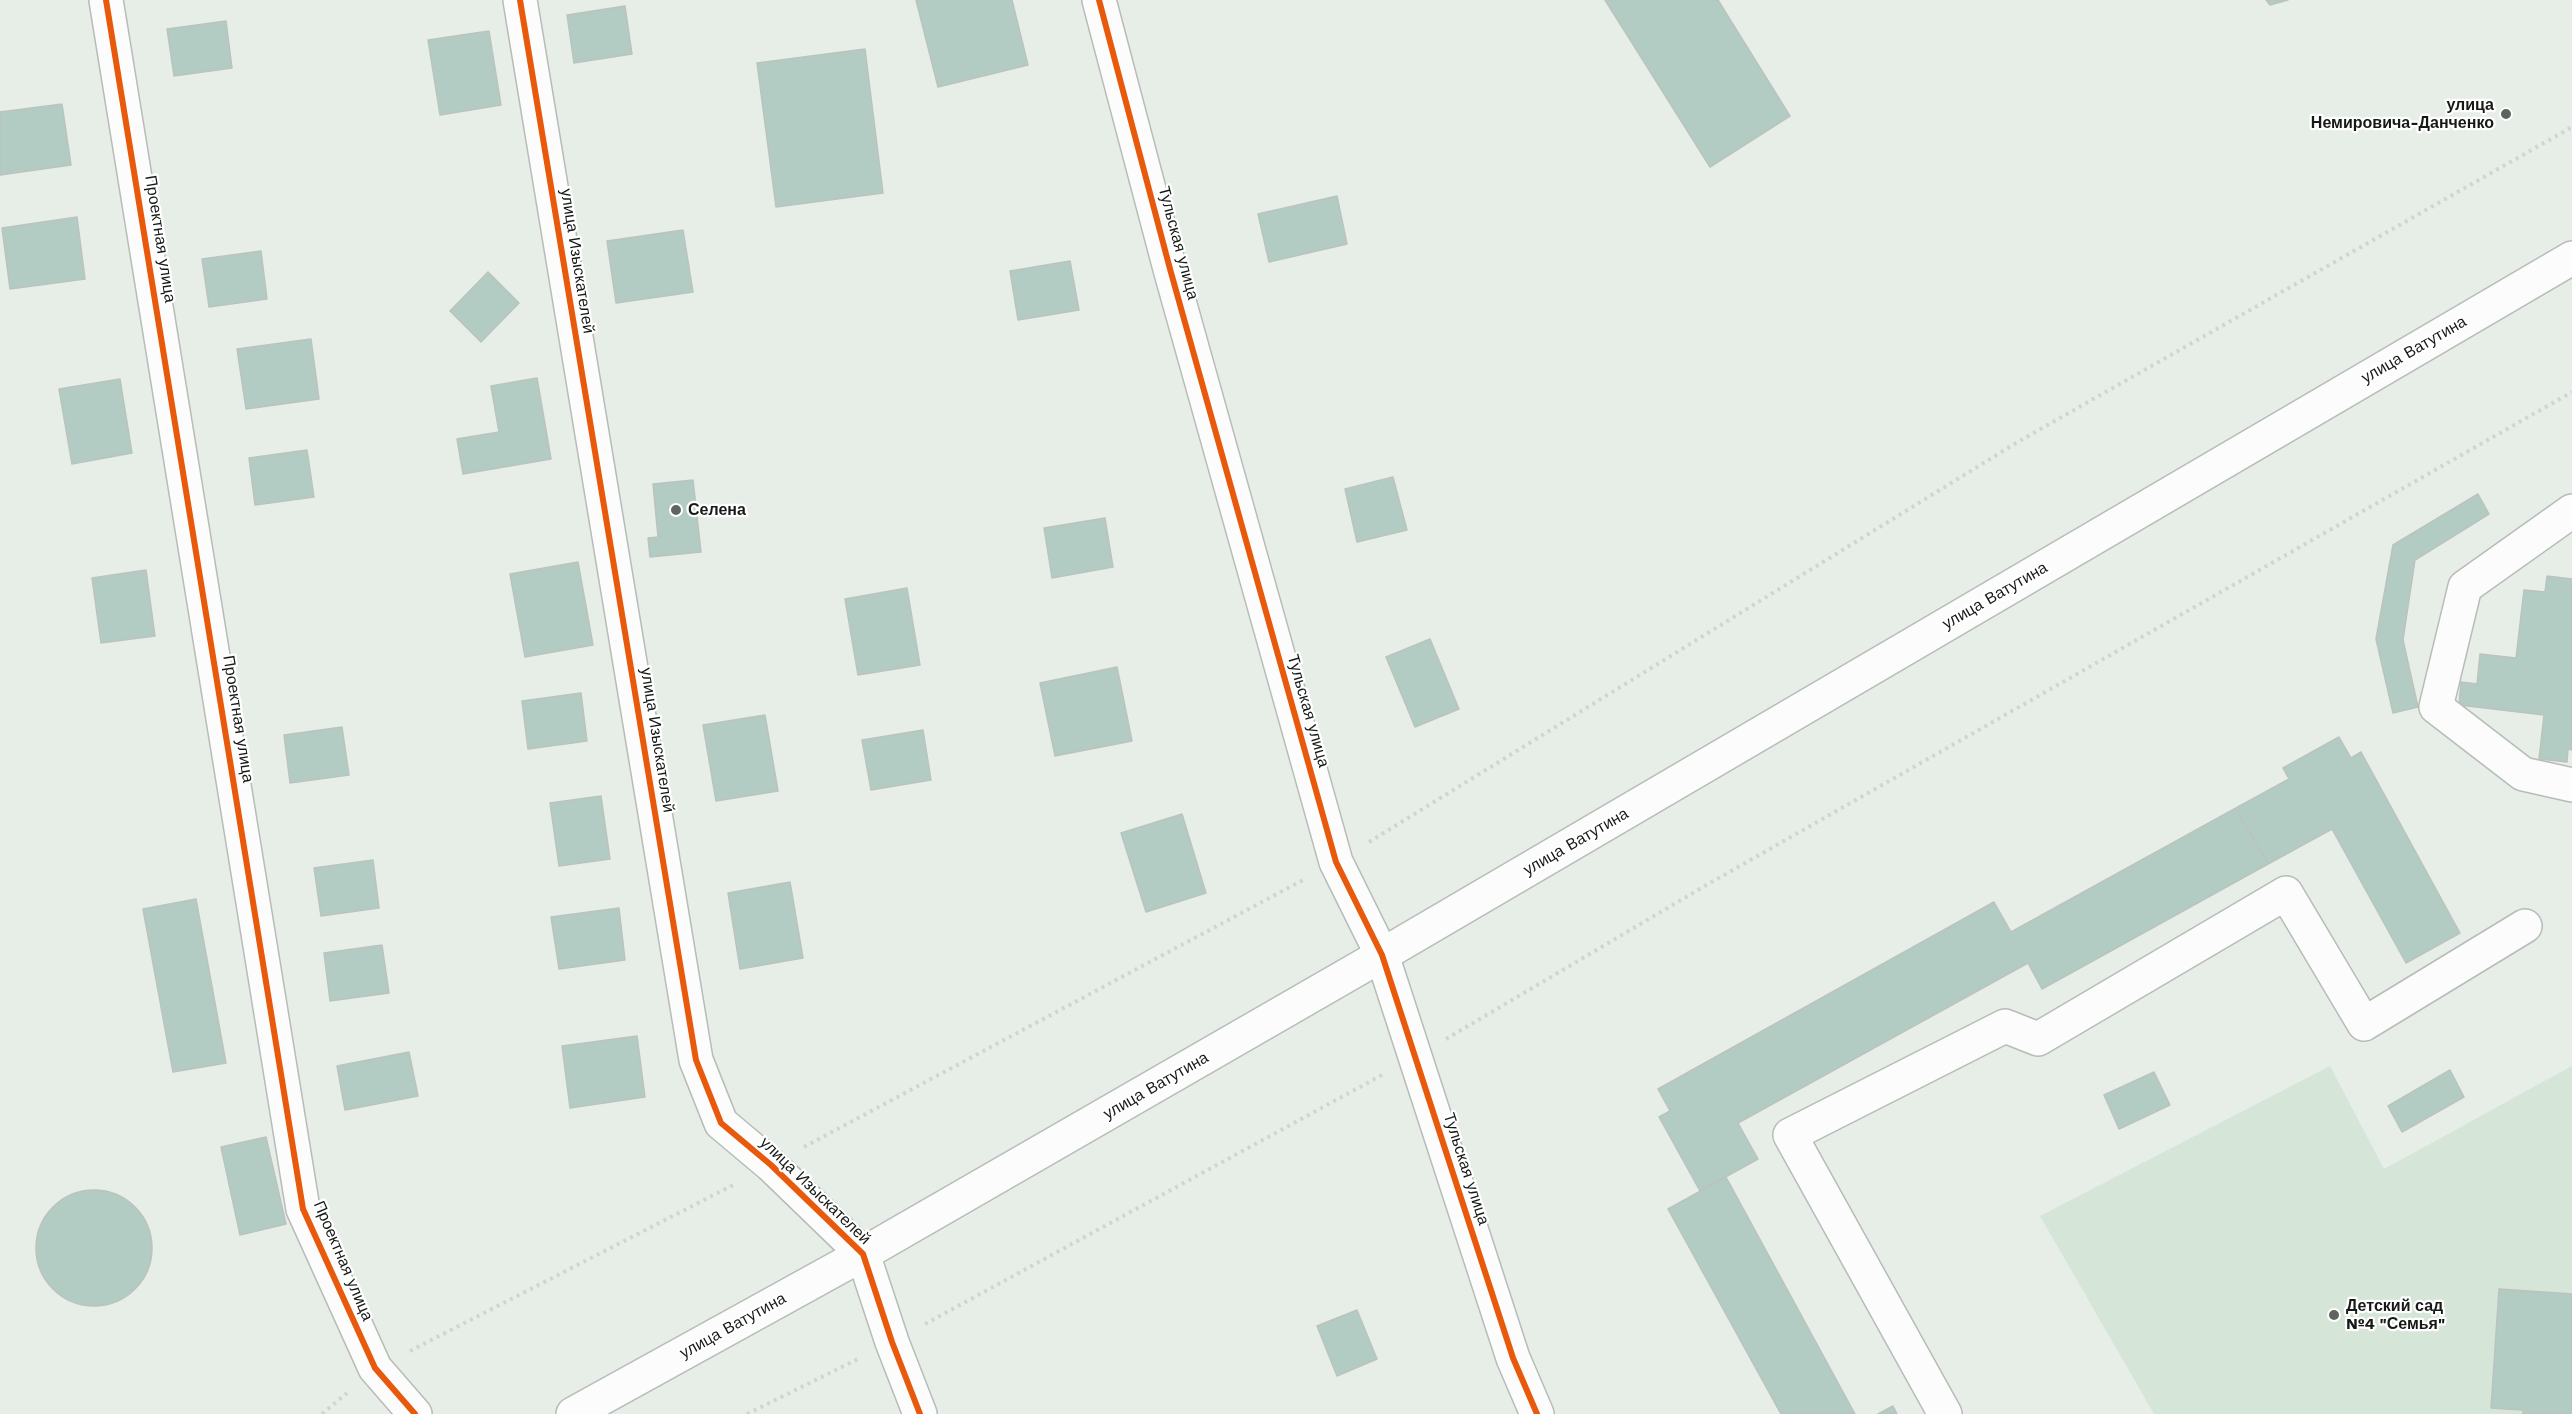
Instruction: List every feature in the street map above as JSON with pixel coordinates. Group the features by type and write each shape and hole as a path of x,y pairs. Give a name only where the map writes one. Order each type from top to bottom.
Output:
{"street":[{"name":"Проектная улица","path":"106,0 303,1209 375,1368 415,1414"},
{"name":"улица Изыскателей","path":"520,0 696,1060 721,1122 771,1165 863,1254 892,1342 920,1414"},
{"name":"Тульская улица","path":"1099,0 1170,269 1336,862 1382,955 1514,1358 1537,1414"},
{"name":"улица Ватутина","path":"573,1414 863,1254 1382,955 2572,258"},
{"path":"2572,511 2465,587 2436,707 2523,774 2572,785"},
{"path":"1945,1414 1790,1135 2005,1026 2038,1040 2286,893 2364,1024 2525,926"}],"path":[{"path":"322,1414 375,1368 771,1165 1336,862 2016,443 2572,128"},
{"path":"747,1414 892,1342 1415,1057 1703,887 2572,392"}],"shaded area":[{"name":"Детский сад №4 \"Семья\"","path":"2330,1066 2384,1169 2572,1066 2572,1414 2154,1414 2040,1216"}],"building":[{"path":"916,0 1012,0 1028,65 938,87"},
{"path":"1605,0 1718,0 1790,116 1710,167"},
{"path":"2266,0 2288,0 2270,5"},
{"path":"625,6 632,54 574,63 567,15"},
{"path":"226,21 232,68 174,76 167,29"},
{"path":"489,31 501,105 440,115 428,40"},
{"path":"865,49 883,193 776,207 757,63"},
{"path":"62,104 71,165 0,175 0,112"},
{"path":"1337,196 1347,244 1269,262 1258,214"},
{"path":"77,217 85,279 10,289 2,228"},
{"path":"683,230 693,292 616,303 607,241"},
{"path":"261,251 267,299 209,307 202,259"},
{"path":"1070,261 1079,310 1018,320 1010,271"},
{"path":"488,272 519,303 481,342 450,311"},
{"path":"311,339 319,399 246,409 237,349"},
{"path":"537,378 551,459 463,474 457,439 499,432 491,386"},
{"path":"120,379 132,453 72,464 59,389"},
{"path":"307,450 314,497 255,505 249,458"},
{"path":"1393,477 1407,530 1357,542 1345,489"},
{"name":"Селена","path":"693,480 701,552 650,557 648,538 658,537 653,484"},
{"path":"2478,494 2489,514 2415,560 2403,640 2418,707 2393,713 2376,639 2393,545"},
{"path":"1105,518 1113,567 1052,578 1044,528"},
{"path":"578,562 593,645 525,657 510,574"},
{"path":"146,570 155,636 101,643 92,578"},
{"path":"2547,576 2572,579 2572,750 2568,749 2567,762 2539,759 2544,715 2459,705 2461,682 2477,684 2480,654 2516,658 2524,590 2545,592"},
{"path":"907,588 920,665 858,675 845,599"},
{"path":"1430,639 1459,709 1415,727 1386,657"},
{"path":"1117,667 1132,741 1055,756 1040,683"},
{"path":"581,693 587,741 528,749 522,701"},
{"path":"765,715 778,791 716,801 703,725"},
{"path":"342,727 349,775 290,783 284,735"},
{"path":"923,730 931,780 871,790 862,740"},
{"path":"2339,737 2351,758 2361,752 2460,933 2406,963 2332,829 2268,864 2236,808 2289,779 2283,768"},
{"path":"601,796 610,859 559,866 550,803"},
{"path":"2236,808 2268,864 2042,989 2028,963 1738,1123 1758,1159 1700,1191 1659,1117 1670,1111 1658,1089 1994,902 2011,932"},
{"path":"1182,814 1206,893 1146,912 1121,833"},
{"path":"373,860 379,908 321,916 314,868"},
{"path":"790,882 803,958 740,969 728,893"},
{"path":"196,899 226,1063 173,1072 143,909"},
{"path":"619,908 625,960 559,969 551,917"},
{"path":"382,945 389,993 330,1001 324,953"},
{"path":"637,1036 645,1097 570,1108 562,1046"},
{"path":"409,1052 418,1096 345,1110 337,1066"},
{"path":"2450,1070 2464,1097 2402,1132 2388,1106"},
{"path":"2154,1072 2170,1105 2119,1129 2104,1095"},
{"path":"266,1137 286,1224 240,1235 221,1147"},
{"path":"1726,1177 1855,1414 1781,1414 1668,1209"},
{"path":"94,1190 116,1195 135,1207 147,1226 152,1248 147,1270 135,1289 116,1301 94,1306 72,1301 53,1289 41,1270 36,1248 41,1226 53,1207 72,1195"},
{"path":"2499,1289 2572,1294 2572,1414 2523,1414 2523,1410 2491,1408"},
{"path":"1357,1310 1377,1359 1337,1376 1317,1326"},
{"path":"1893,1406 1897,1414 1878,1414"}],"cycle path":[{"path":"106,0 303,1209 375,1368 415,1414"},
{"path":"520,0 696,1060 721,1123 771,1165 863,1254 892,1342 920,1414"},
{"path":"1099,0 1170,269 1336,862 1382,955 1513,1358 1537,1414"}],"place":[{"name":"улица Немировича-Данченко","path":"2506,114"},
{"name":"Селена","path":"676,510"},
{"name":"Детский сад №4 \"Семья\"","path":"2334,1315"}]}
